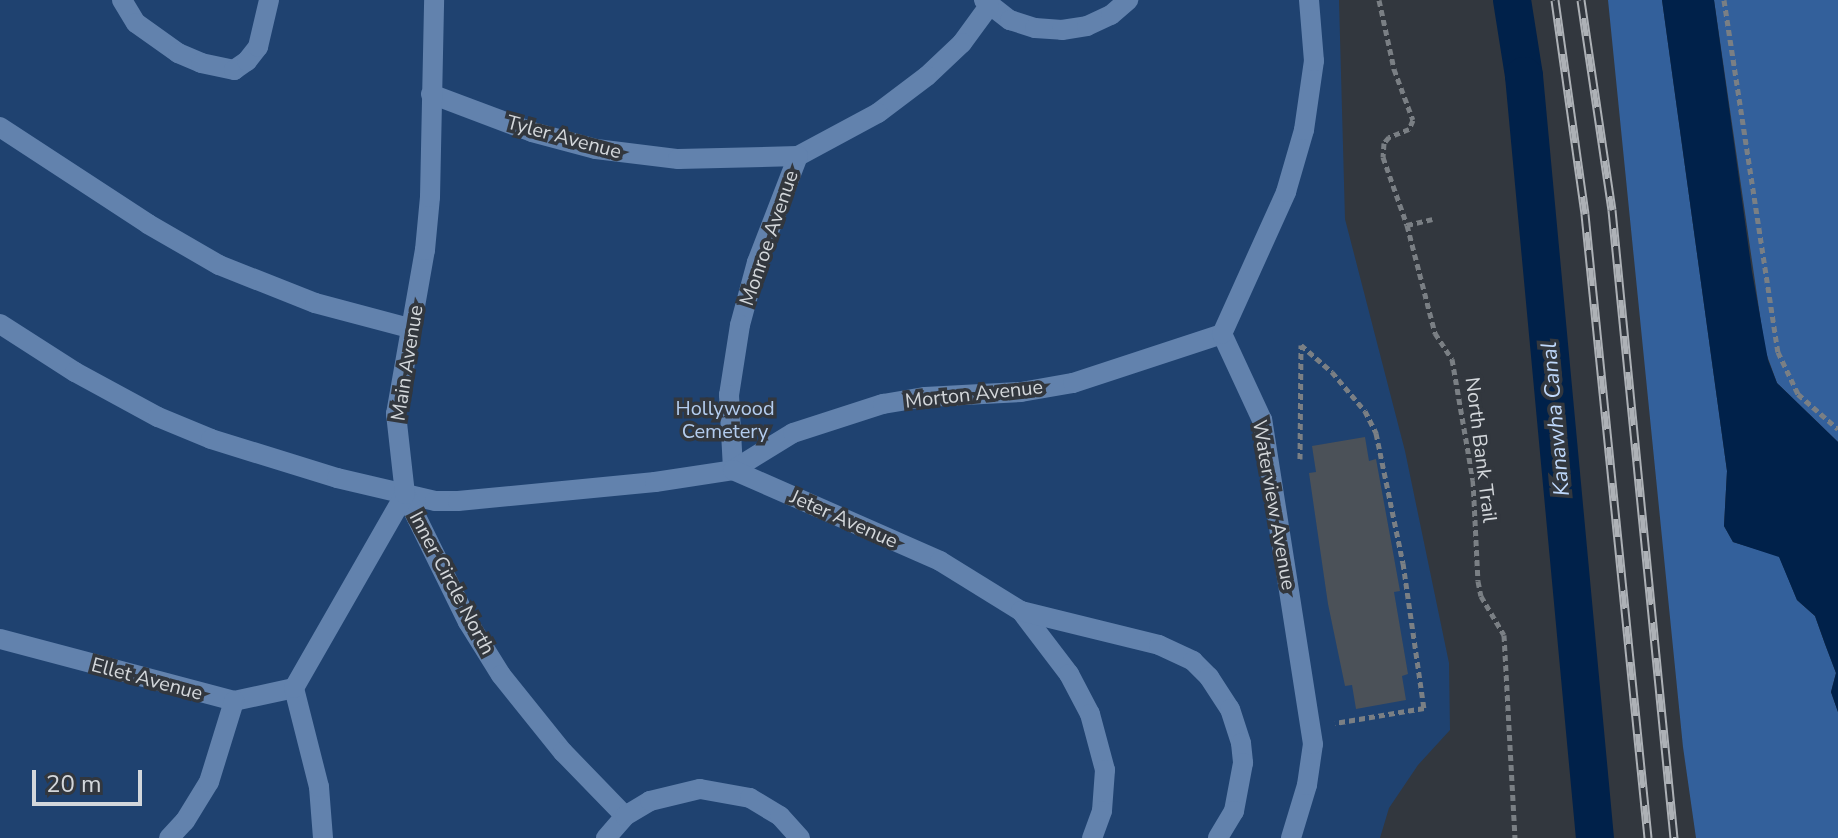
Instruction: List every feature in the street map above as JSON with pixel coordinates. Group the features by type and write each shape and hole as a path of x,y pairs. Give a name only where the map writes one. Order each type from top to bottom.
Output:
{"lane":[{"path":"122,0 136,23 178,53 201,63 234,70 247,61 258,47 269,0"},
{"name":"Main Avenue","path":"405,494 396,424 429,209 434,0"},
{"path":"986,3 1010,20 1035,28 1062,30 1087,26 1111,15 1128,0"},
{"path":"1222,334 1286,192 1301,141 1314,61 1309,0"},
{"name":"Monroe Avenue","path":"733,470 729,395 740,325 757,262 798,156 878,113 927,76 962,43 986,3"},
{"name":"Tyler Avenue","path":"431,94 532,132 596,149 678,159 798,156"},
{"path":"0,127 148,224 219,265 315,303 409,328"},
{"path":"0,324 75,372 176,425 296,467 435,501 655,482 733,470"},
{"name":"Morton Avenue","path":"733,470 793,433 883,404 925,397 1021,392 1073,383 1222,334"},
{"name":"Waterview Avenue","path":"1222,334 1262,420 1313,744 1307,785 1291,838"},
{"name":"Jeter Avenue","path":"733,470 940,561 1021,611 1048,643 1090,714 1105,770 1102,811 1092,838"},
{"path":"323,838 319,787 294,688 405,494"},
{"name":"Inner Circle North","path":"405,494 468,622 501,675 563,752 625,816"},
{"path":"1021,611 1159,645 1193,661 1209,677 1233,717 1243,763 1234,811 1218,838"},
{"name":"Ellet Avenue","path":"0,639 234,701 294,688"},
{"path":"169,838 185,821 209,782 234,701"},
{"path":"606,838 625,816 666,794 717,789 765,806 800,838"}],"path":[{"name":"North Bank Trail","path":"1379,0 1394,69 1413,120 1409,129 1394,133 1384,143 1386,172 1407,225 1435,333 1452,359 1462,399 1473,480 1478,581 1481,596 1504,635 1515,838"},
{"path":"1724,0 1778,352 1798,394 1838,429"},
{"path":"1407,225 1432,219"},
{"path":"1300,466 1301,345 1332,372 1365,411 1376,433 1403,563 1424,708 1310,727"}],"green space":[{"name":"Hollywood Cemetery","path":"0,0 1339,0 1345,219 1405,451 1449,663 1450,730 1418,765 1389,808 1380,838 0,838"}],"shaded area":[{"path":"1608,0 1662,0 1727,471 1724,526 1733,542 1779,556 1797,600 1815,616 1836,673 1831,692 1838,712 1838,838 1696,838 1683,747"},
{"path":"1662,0 1714,0 1752,272 1768,360 1777,383 1838,442 1838,712 1831,692 1836,673 1815,616 1797,600 1779,557 1733,542 1724,526 1727,471"},
{"path":"1714,0 1838,0 1838,442 1777,383 1765,350"}],"building":[{"path":"1365,437 1369,461 1376,459 1391,541 1400,591 1394,592 1408,674 1402,676 1406,700 1356,709 1352,685 1345,686 1328,604 1309,473 1316,472 1312,446"}],"waterway":[{"name":"Kanawha Canal","path":"1512,0 1524,76 1595,838"}],"railway":[{"path":"1555,0 1585,214 1648,838"},
{"path":"1581,0 1612,210 1674,838"}]}
